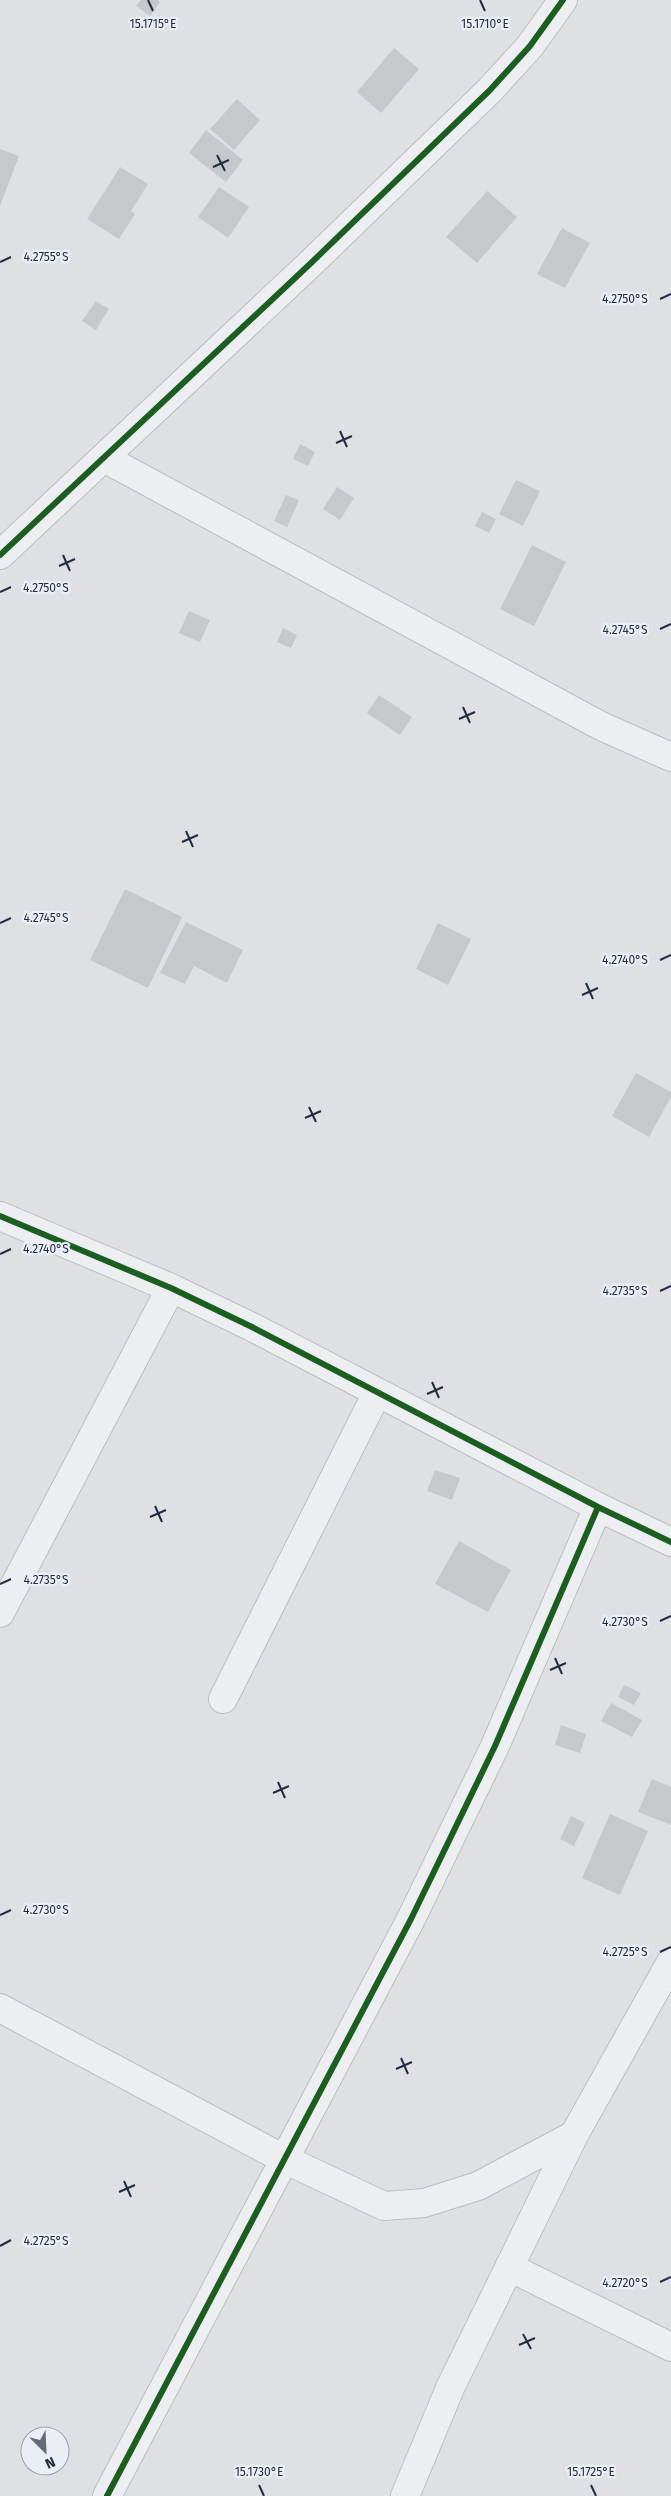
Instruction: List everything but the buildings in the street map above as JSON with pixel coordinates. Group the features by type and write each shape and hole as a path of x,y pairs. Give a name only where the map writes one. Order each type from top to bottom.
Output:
{"street":[{"path":"5,545 104,458 490,90 530,46 563,0"},
{"path":"104,458 601,726 671,757"},
{"path":"0,1216 171,1288 598,1507 671,1542"},
{"path":"0,1613 171,1288"},
{"path":"223,1699 377,1393"},
{"path":"107,2496 411,1919 486,1763 598,1507"},
{"path":"405,2496 451,2386 574,2135 671,1962"},
{"path":"0,2008 284,2159 384,2206 424,2203 478,2186 574,2135"},
{"path":"509,2267 671,2347"}],"cycle path":[{"path":"0,555 311,263 490,90 530,46 563,0"},
{"path":"0,1216 171,1288 252,1327 598,1507 671,1542"},
{"path":"107,2496 411,1919 495,1746 598,1507"}]}
